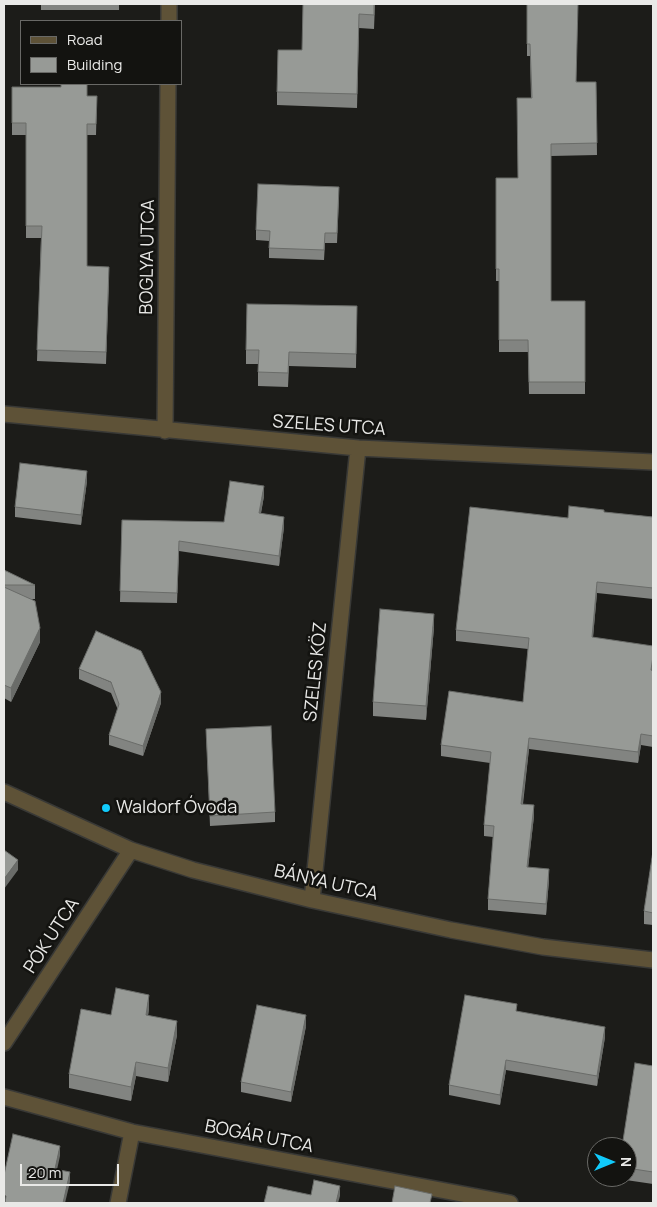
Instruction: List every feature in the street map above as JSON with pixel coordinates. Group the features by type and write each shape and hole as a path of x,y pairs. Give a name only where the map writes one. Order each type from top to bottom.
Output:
{"street":[{"path":"168,20 169,4"},
{"name":"BOGLYA UTCA","path":"165,431 168,85"},
{"name":"SZELES UTCA","path":"4,414 165,431 358,448 653,462"},
{"name":"SZELES KÖZ","path":"312,900 358,448"},
{"name":"BÁNYA UTCA","path":"4,792 131,850 193,870 312,900 543,948 653,960"},
{"name":"PÓK UTCA","path":"4,1043 131,850"},
{"name":"BOGÁR UTCA","path":"4,1097 132,1132 510,1203"},
{"path":"118,1203 132,1132"}],"building":[{"path":"303,4 374,4 374,15 359,14 357,94 277,92 278,50 302,50"},
{"path":"527,4 578,4 576,82 596,82 597,143 551,144 551,301 585,301 585,382 529,382 528,340 499,340 499,269 496,269 496,178 518,178 517,98 532,98 530,44 527,44"},
{"path":"61,85 87,85 87,96 97,96 96,124 87,124 87,266 109,267 106,352 37,350 42,226 26,226 26,123 12,123 12,87 61,87"},
{"path":"258,184 339,187 337,233 325,233 324,250 269,248 270,231 256,230"},
{"path":"247,304 357,306 356,354 289,352 288,373 258,372 259,350 246,350"},
{"path":"20,463 87,471 81,515 15,507"},
{"path":"230,481 264,486 259,513 284,517 279,556 179,541 177,593 120,591 122,520 224,522"},
{"path":"569,506 653,517 653,588 597,582 592,637 653,646 651,670 653,671 653,736 641,734 638,752 529,738 521,804 534,805 527,867 549,869 546,904 488,899 494,826 484,825 491,752 441,745 449,691 523,702 529,638 456,630 470,507 568,518"},
{"path":"4,570 35,585 4,585"},
{"path":"4,587 35,601 40,628 11,688 4,685"},
{"path":"380,609 434,614 426,706 373,702"},
{"path":"96,631 141,651 161,692 143,746 109,735 119,704 111,682 79,669"},
{"path":"271,726 275,812 210,816 206,729"},
{"path":"4,850 18,860 4,879"},
{"path":"653,851 653,913 644,911"},
{"path":"116,988 149,995 146,1015 177,1021 168,1068 136,1062 131,1087 69,1074 81,1009 111,1015"},
{"path":"465,995 517,1004 516,1011 605,1027 597,1076 506,1060 500,1095 449,1085"},
{"path":"257,1005 306,1015 291,1092 241,1082"},
{"path":"635,1063 653,1066 653,1172 637,1170 637,1137 624,1137"},
{"path":"13,1134 60,1146 55,1169 70,1172 63,1203 5,1203 4,1175"},
{"path":"314,1180 340,1186 336,1203 264,1203 268,1186 311,1195"},
{"path":"395,1186 432,1194 430,1203 392,1203"}],"place":[{"name":"Waldorf Óvoda","path":"106,808"}]}
